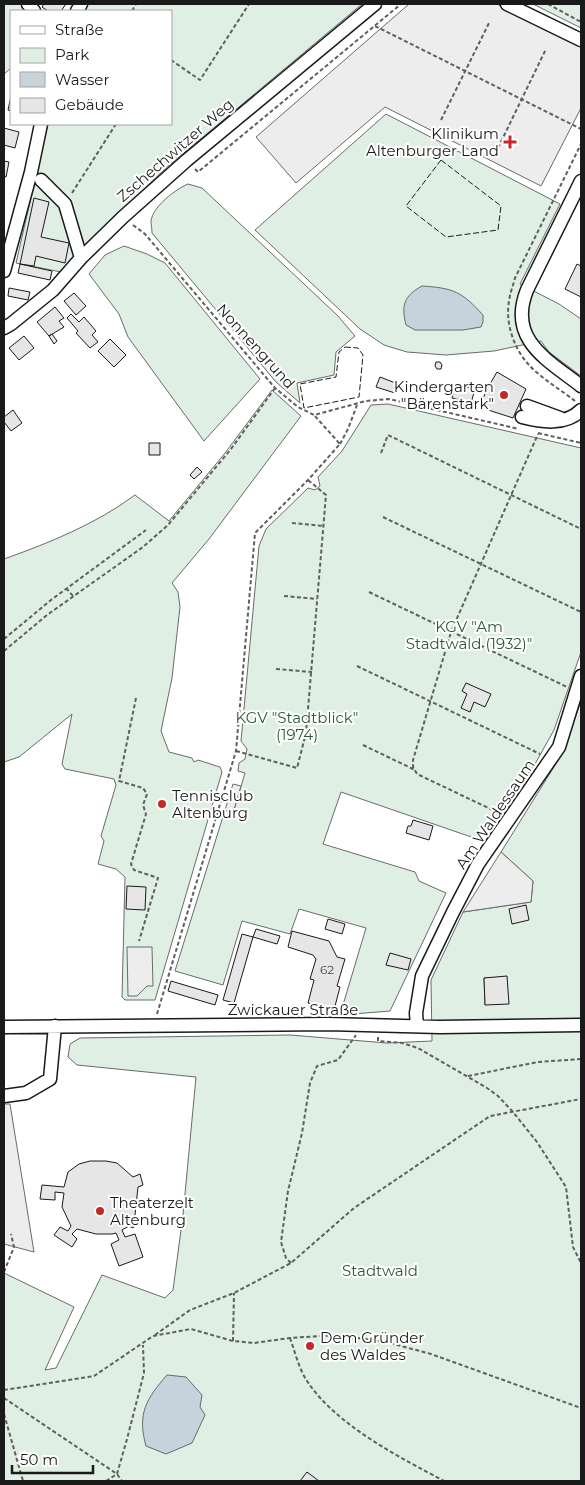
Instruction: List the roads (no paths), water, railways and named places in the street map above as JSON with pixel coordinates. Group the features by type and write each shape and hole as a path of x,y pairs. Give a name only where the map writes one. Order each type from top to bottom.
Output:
{"street":[{"name":"Zschechwitzer Weg","path":"4,328 53,290 81,258 123,217 187,160 375,4"},
{"path":"507,4 581,40"},
{"path":"4,271 42,125"},
{"path":"41,180 65,204 81,258"},
{"path":"581,181 527,290 523,300 522,321 529,342 535,350 581,386"},
{"path":"525,412 536,421 550,422 564,420 576,415 581,410"},
{"name":"Am Waldessaum","path":"416,1026 416,1013 422,976 452,912 478,864 559,747 581,676"},
{"name":"Zwickauer Straße","path":"4,1027 328,1024 375,1026 581,1025"},
{"path":"4,1096 26,1093 50,1080 55,1026"}],"water":[{"path":"422,286 442,288 463,296 483,315 481,327 463,330 415,330 406,325 405,302 411,294"},
{"path":"167,1375 186,1377 202,1395 200,1407 205,1415 192,1443 166,1454 146,1446 143,1435 143,1416 149,1400"}],"place":[{"name":"Klinikum Altenburger Land","path":"510,142"},
{"name":"Kindergarten \"Bärenstark\"","path":"504,395"},
{"name":"Tennisclub Altenburg","path":"162,804"},
{"name":"Theaterzelt Altenburg","path":"100,1211"},
{"name":"Dem Gründer des Waldes","path":"310,1346"}],"park label":[{"name":"KGV \"Am Stadtwald (1932)\"","path":"469,634"},
{"name":"KGV \"Stadtblick\" (1974)","path":"297,726"},
{"name":"Stadtwald","path":"380,1270"}]}
